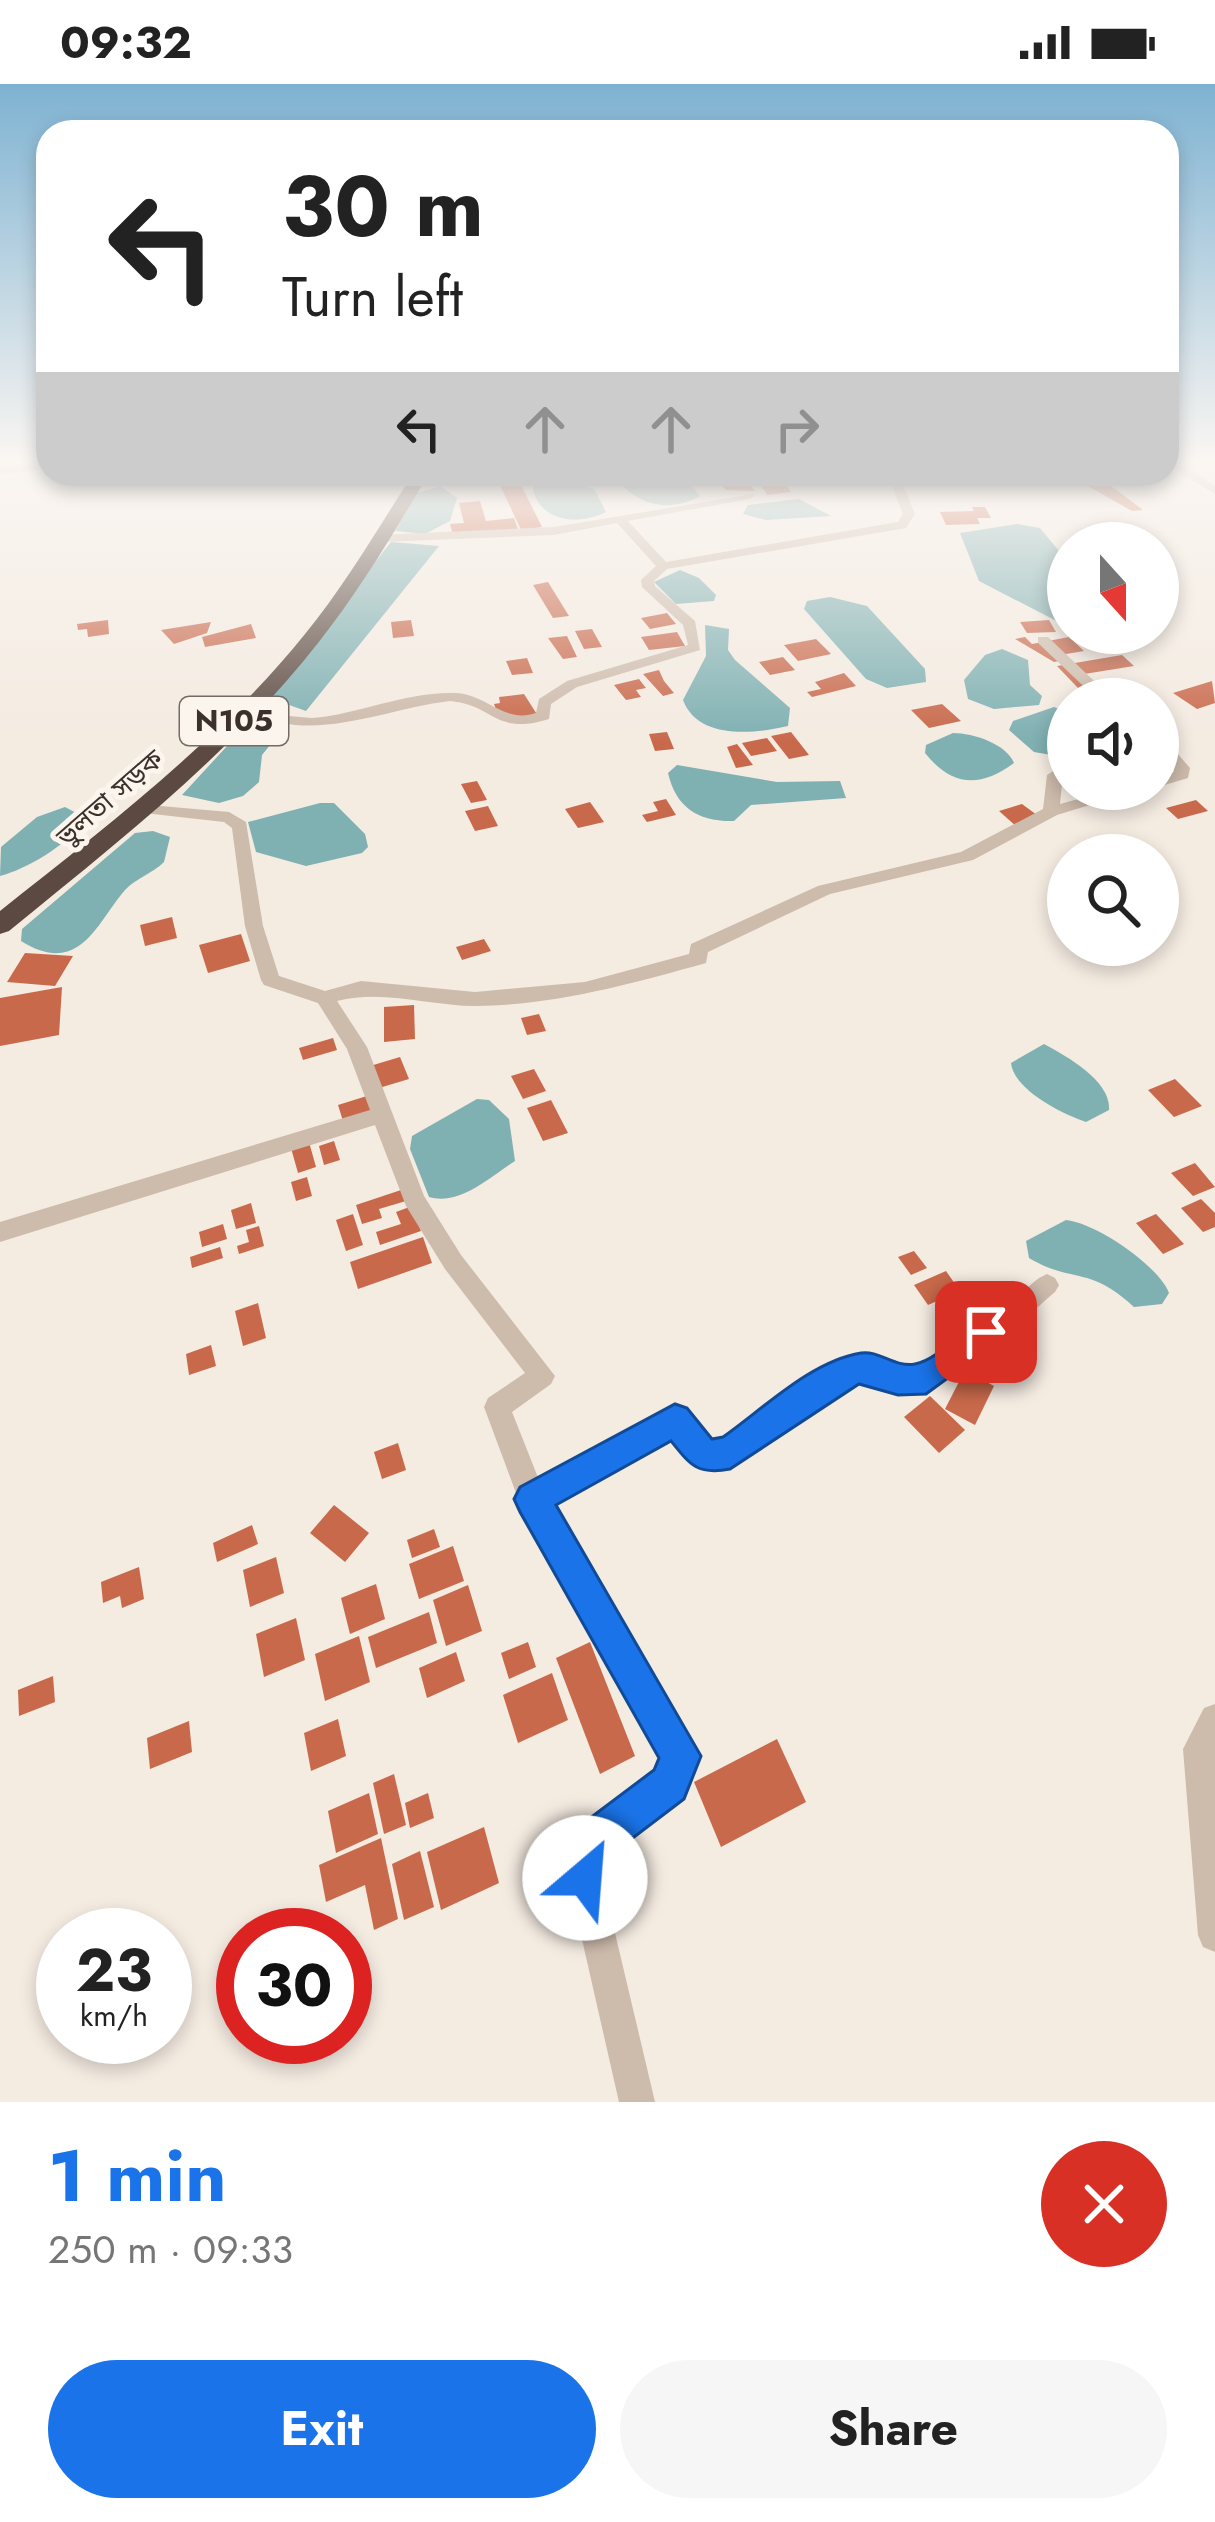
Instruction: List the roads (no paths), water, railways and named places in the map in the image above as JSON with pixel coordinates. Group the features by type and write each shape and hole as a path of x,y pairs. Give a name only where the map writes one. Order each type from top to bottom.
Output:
{"highway":[{"name":"ভুলতা সড়ক","path":"0,926 144,808 249,706 347,592 371,553"}],"street":[{"path":"651,553 663,566"},
{"path":"249,706 309,721 454,697 480,704 505,723 534,721 547,712 544,702 553,693 695,647 690,624 647,580 663,566 738,553"},
{"path":"1043,640 1084,678"},
{"path":"144,808 229,817 240,826 254,926 272,980 325,998 361,988 475,1000 608,986 699,958 698,949 824,890 968,856 1056,810"},
{"path":"325,998 357,1046 414,1199 454,1262 542,1376 497,1407 532,1499 680,1756 670,1784 589,1845 585,1878 638,2102"},
{"path":"0,1232 382,1114"},
{"path":"532,1499 675,1420 705,1457 730,1453 825,1384 853,1371 866,1367 898,1380 926,1379 1047,1285"},
{"path":"1215,1719 1199,1749 1215,1935"}],"water":[{"path":"382,553 433,553 306,711 267,697"},
{"path":"968,553 1047,553 1047,616 979,581"},
{"path":"680,570 699,578 716,595 714,601 676,604 654,582"},
{"path":"830,597 867,606 925,669 926,682 887,688 866,679 804,609 807,601"},
{"path":"705,625 729,629 728,650 790,708 788,726 728,731 690,713 683,700 706,656"},
{"path":"1002,649 1028,660 1030,685 1042,696 1039,705 994,709 968,699 964,680 985,655"},
{"path":"1047,709 1047,754 1034,752 1009,730 1013,721"},
{"path":"251,720 272,721 283,729 262,755 259,782 243,796 219,803 182,795"},
{"path":"953,733 988,741 1014,763 990,777 956,778 925,753 926,745"},
{"path":"677,765 777,782 840,781 846,798 751,805 734,821 710,819 691,810 677,795 668,773"},
{"path":"334,803 365,834 368,847 362,853 306,866 256,852 248,822"},
{"path":"65,807 80,815 83,823 76,831 45,855 0,876 1,847 37,817"},
{"path":"153,831 170,837 164,862 125,890 85,941 58,953 21,941 22,929 135,833"},
{"path":"1044,1044 1096,1080 1109,1110 1086,1122 1053,1107 1021,1082 1011,1063"},
{"path":"477,1099 489,1100 509,1119 515,1161 463,1194 429,1197 410,1149 412,1136"},
{"path":"1066,1220 1109,1237 1140,1259 1169,1293 1162,1304 1134,1307 1105,1285 1029,1258 1026,1241"}]}
